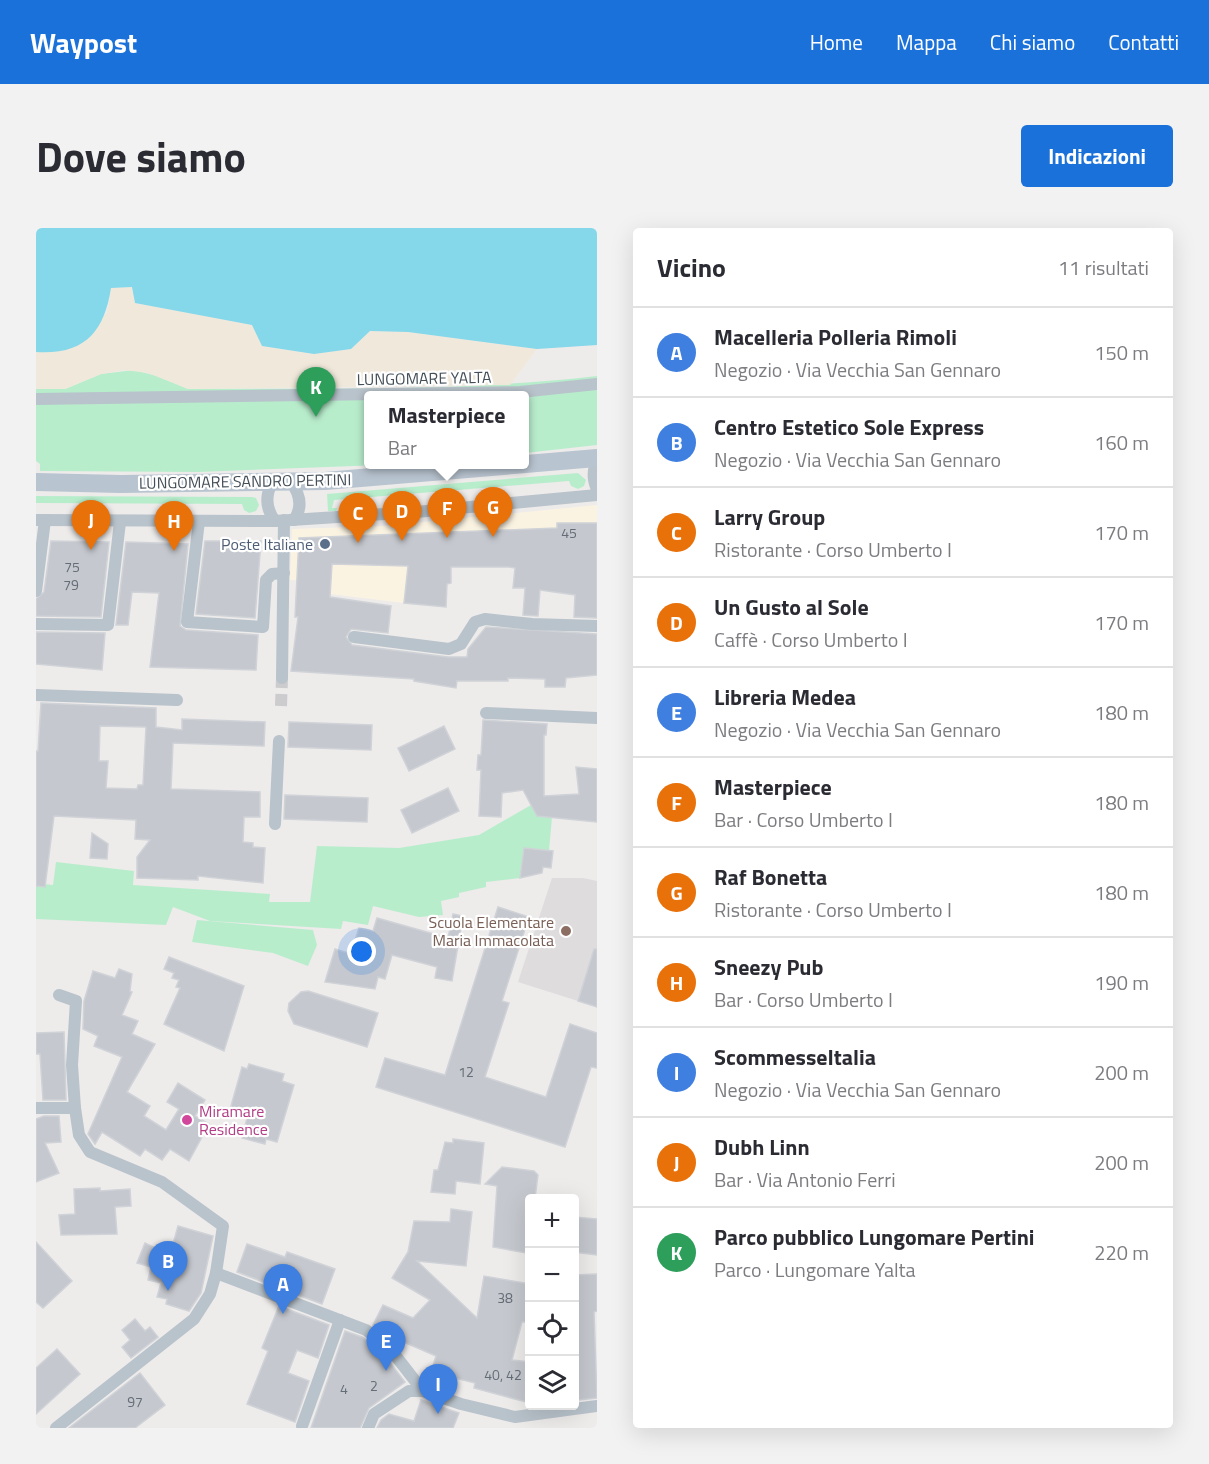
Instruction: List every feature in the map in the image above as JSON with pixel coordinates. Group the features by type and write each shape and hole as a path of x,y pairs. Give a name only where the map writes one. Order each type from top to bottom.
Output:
{"street":[{"name":"LUNGOMARE YALTA","path":"521,391 597,384"},
{"name":"LUNGOMARE YALTA","path":"36,399 364,394"},
{"name":"LUNGOMARE SANDRO PERTINI","path":"529,465 597,460"},
{"path":"597,460 594,473 597,489"},
{"name":"LUNGOMARE SANDRO PERTINI","path":"36,482 281,482 482,469"},
{"path":"281,482 297,490 299,502 299,512 284,520 269,513 267,503 267,491 281,482"},
{"path":"36,591 41,520 120,522 284,520 416,512 597,495"},
{"path":"282,678 284,520"},
{"path":"199,521 187,622 262,627 266,580 272,574 284,573"},
{"path":"36,624 108,625 120,522"},
{"path":"354,637 449,649 461,644 475,622 485,619 532,624 597,626"},
{"path":"36,695 177,700"},
{"path":"486,713 597,718"},
{"path":"275,824 279,741"},
{"path":"56,1428 194,1319 210,1294 216,1273 223,1226 162,1182 90,1152 80,1135 75,1108 72,1065 76,1001 59,995"},
{"path":"36,1108 75,1108"},
{"path":"216,1273 366,1330 388,1346 423,1390"},
{"path":"302,1426 340,1320"},
{"path":"368,1428 374,1414 409,1391 423,1390 465,1406 515,1417 597,1406"}],"shaded area":[{"path":"597,505 597,564 409,567 404,603 330,594 330,582 290,580 292,529 381,526"},
{"name":"Scuola Elementare Maria Immacolata","path":"552,878 583,878 597,881 597,1007 518,982"}],"green space":[{"path":"134,370 161,377 188,389 444,387 597,376 597,445 529,453 529,391 364,391 364,466 198,472 40,471 40,464 36,461 36,389 65,389 101,374"},
{"path":"578,473 586,480 584,486 578,489 571,486 569,481 334,500 332,508 337,508 336,511 328,511 327,494"},
{"path":"36,496 252,497 256,498 259,505 256,511 249,513 244,510 242,504 36,503"},
{"path":"531,805 552,817 549,851 524,848 520,878 486,882 486,887 459,893 459,897 441,901 443,915 419,917 373,906 368,925 343,921 341,929 210,921 173,907 166,925 36,919 36,883 53,885 56,862 134,871 133,885 270,894 269,902 310,902 317,846 399,848 479,835"},
{"path":"197,920 313,930 317,945 308,966 273,953 192,942"}],"sand":[{"path":"132,287 135,303 252,325 262,346 313,354 351,349 370,331 408,332 537,349 510,385 188,389 148,373 124,370 101,374 65,389 36,389 36,352 41,352 107,313 111,288"}],"water":[{"path":"36,228 597,228 597,345 537,349 408,332 370,331 351,349 314,354 262,346 252,325 135,303 132,287 111,288 108,304 97,328 79,345 53,352 36,352"}],"building":[{"path":"557,523 597,523 597,618 574,617 575,595 540,590 538,616 523,615 525,588 513,588 515,568 509,567 451,567 451,583 447,584 446,607 404,603 408,566 332,564 330,597 391,606 388,633 351,629 346,637 352,645 448,657 467,657 468,649 486,627 597,634 597,675 566,678 565,687 545,687 545,679 508,678 508,681 457,681 456,688 414,681 414,679 291,671 298,617 295,617 299,538 557,528"},
{"path":"51,541 109,542 101,617 36,616 36,599 44,592"},
{"path":"205,541 261,541 255,618 196,614"},
{"path":"126,542 188,544 180,626 186,630 258,635 256,670 150,667 159,593 132,592 128,625 116,625"},
{"path":"36,632 105,633 102,670 36,664"},
{"path":"41,703 156,708 156,727 182,730 182,719 265,722 264,746 173,743 171,789 260,792 260,817 244,817 243,842 253,843 253,847 265,848 263,883 198,876 198,880 137,878 137,857 150,840 135,839 136,820 54,816 45,887 36,886 36,751 38,751","holes":["100,726 146,727 143,785 138,785 137,789 106,788 108,761 99,761"]},
{"path":"483,720 547,724 546,735 544,735 544,796 579,794 576,767 597,769 597,822 537,816 523,790 502,793 501,817 479,816 481,770 477,770 478,755 481,755"},
{"path":"289,722 372,725 371,750 288,747"},
{"path":"444,726 455,749 409,771 398,748"},
{"path":"448,788 459,811 412,833 401,810"},
{"path":"285,795 368,798 367,822 284,819"},
{"path":"92,833 108,844 107,859 90,858"},
{"path":"524,848 553,851 551,868 543,867 542,873 520,878"},
{"path":"498,907 529,917 502,1001 509,1003 485,1077 546,1097 570,1024 597,1033 597,1068 591,1067 565,1147 376,1087 385,1058 445,1075"},
{"path":"453,914 463,916 452,981 435,978 437,967 392,955 385,979 378,977 375,989 325,982 335,949 351,954 359,928 373,931 377,918 448,938"},
{"path":"594,949 597,949 597,1007 578,1001"},
{"path":"169,957 244,986 224,1051 164,1024 180,988 176,987 179,980 172,978 174,973 164,969"},
{"path":"119,969 132,974 130,991 132,992 122,1015 138,1021 132,1034 155,1044 127,1092 150,1106 144,1116 166,1130 179,1109 167,1102 178,1083 205,1100 195,1116 209,1124 189,1161 170,1149 162,1160 145,1149 140,1156 102,1132 95,1144 88,1134 122,1057 94,1046 98,1036 83,1029 84,1001 93,971 115,978"},
{"path":"308,991 378,1013 367,1047 294,1024 288,1011 289,1003 301,992"},
{"path":"64,1032 66,1100 43,1100 40,1054 36,1054 36,1033"},
{"path":"249,1064 284,1074 282,1081 294,1085 277,1142 266,1139 265,1144 242,1138 247,1118 229,1113 242,1067 247,1069"},
{"path":"44,1116 59,1116 61,1142 45,1143 59,1173 36,1182 36,1119"},
{"path":"453,1139 484,1143 480,1184 456,1181 455,1194 431,1192 434,1170 438,1170 445,1142 453,1143"},
{"path":"502,1167 534,1171 538,1175 536,1194 525,1194 525,1253 493,1247 497,1186 485,1184"},
{"path":"100,1188 100,1191 130,1189 131,1206 115,1207 117,1234 61,1235 59,1215 75,1214 74,1189"},
{"path":"451,1209 472,1212 466,1266 417,1261 477,1318 484,1276 525,1283 525,1322 522,1322 512,1360 525,1361 525,1402 474,1388 475,1383 431,1372 436,1356 385,1334 373,1325 383,1305 413,1318 430,1300 392,1278 408,1252 414,1221 450,1222"},
{"path":"579,1217 597,1219 597,1255 579,1253"},
{"path":"178,1226 213,1236 201,1293 189,1311 166,1304 167,1299 157,1297 161,1283 148,1280 151,1267 137,1263 145,1243 170,1255"},
{"path":"36,1242 72,1281 43,1308 36,1302"},
{"path":"247,1244 285,1257 287,1252 335,1269 322,1304 237,1272"},
{"path":"597,1274 597,1311 594,1312 597,1398 579,1400 579,1302 579,1275"},
{"path":"279,1306 329,1325 318,1358 297,1350 288,1373 309,1381 295,1422 247,1404 268,1351 262,1348"},
{"path":"135,1319 145,1331 150,1327 158,1337 131,1358 122,1347 130,1340 122,1330"},
{"path":"345,1331 362,1337 381,1351 405,1382 369,1408 360,1428 311,1428"},
{"path":"57,1349 80,1374 36,1414 36,1368"},
{"path":"140,1373 165,1405 135,1428 69,1428"},
{"path":"421,1400 459,1413 453,1428 377,1428 381,1420 389,1414 414,1421"}],"tunnel":[{"path":"281,706 282,678"}],"place":[{"name":"Parco pubblico Lungomare Pertini","path":"316,417"},
{"name":"Raf Bonetta","path":"493,537"},
{"name":"Masterpiece","path":"447,538"},
{"name":"Un Gusto al Sole","path":"402,541"},
{"name":"Larry Group","path":"358,543"},
{"name":"Poste Italiane","path":"325,544"},
{"name":"Dubh Linn","path":"91,550"},
{"name":"Sneezy Pub","path":"174,551"},
{"name":"Scuola Elementare Maria Immacolata","path":"566,931"},
{"name":"Miramare Residence","path":"187,1120"},
{"name":"Centro Estetico Sole Express","path":"168,1291"},
{"name":"Macelleria Polleria Rimoli","path":"283,1314"},
{"name":"Libreria Medea","path":"386,1371"},
{"name":"ScommesseItalia","path":"438,1414"}]}
